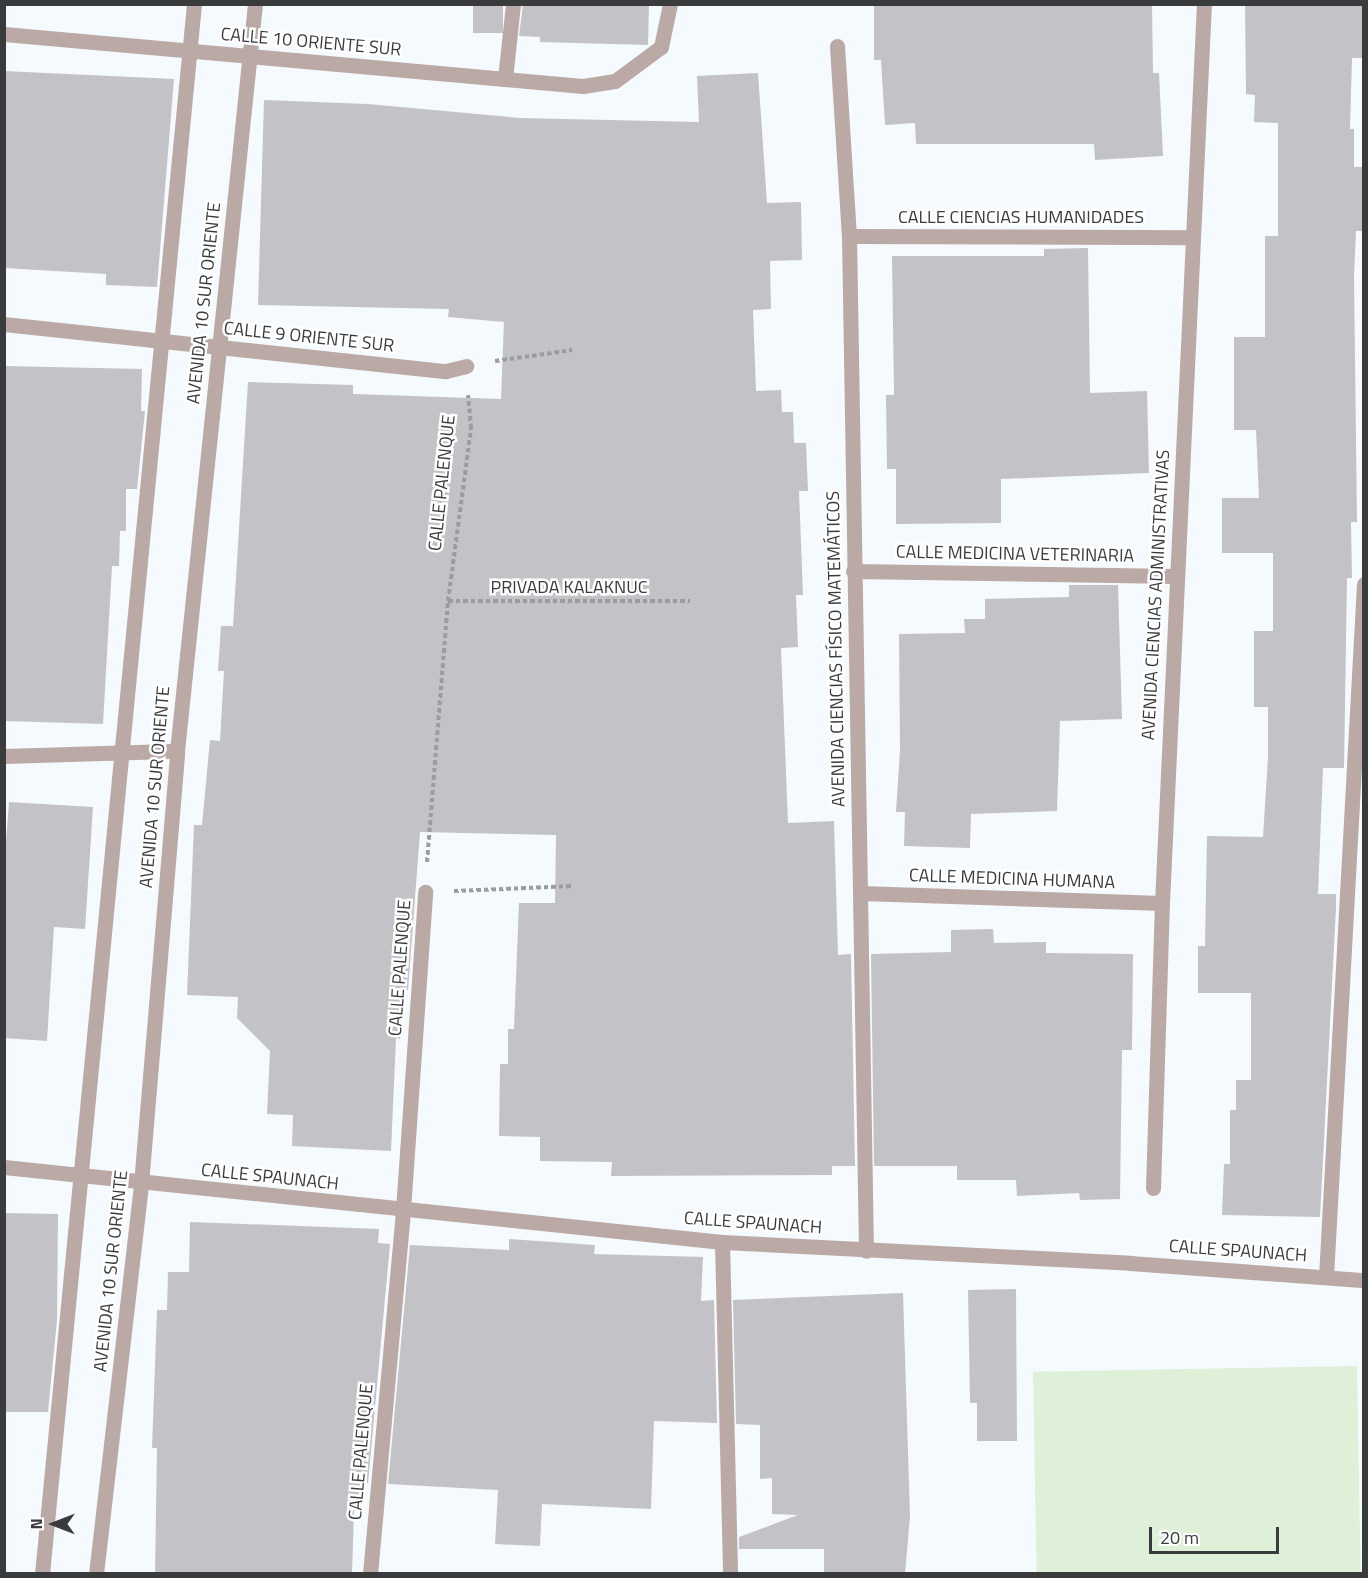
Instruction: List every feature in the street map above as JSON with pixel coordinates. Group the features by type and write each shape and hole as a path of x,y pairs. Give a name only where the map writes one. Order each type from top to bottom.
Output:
{"street":[{"name":"AVENIDA 10 SUR ORIENTE","path":"42,1574 84,1177 119,752 163,340 194,4"},
{"name":"AVENIDA 10 SUR ORIENTE","path":"96,1574 141,1184 177,752 255,4"},
{"path":"506,80 513,4"},
{"name":"CALLE 10 ORIENTE SUR","path":"4,34 189,52 250,54 583,86 615,81 661,47 670,4"},
{"name":"AVENIDA CIENCIAS ADMINISTRATIVAS","path":"1153,1188 1176,576 1204,4"},
{"name":"AVENIDA CIENCIAS FÍSICO MATEMÁTICOS","path":"837,46 849,236 853,571 867,1251"},
{"name":"CALLE CIENCIAS HUMANIDADES","path":"849,236 1193,237"},
{"name":"CALLE 9 ORIENTE SUR","path":"4,324 446,371 466,366"},
{"name":"CALLE MEDICINA VETERINARIA","path":"853,571 1176,576"},
{"path":"1326,1277 1364,584"},
{"path":"4,756 177,752"},
{"name":"CALLE PALENQUE","path":"370,1574 402,1210 425,892"},
{"name":"CALLE MEDICINA HUMANA","path":"861,893 1162,903"},
{"name":"CALLE SPAUNACH","path":"4,1167 141,1184 722,1242 1130,1263 1364,1280"},
{"path":"722,1242 730,1574"}],"path":[{"path":"466,366 572,350"},
{"name":"CALLE PALENQUE","path":"425,892 448,601 471,428 466,366"},
{"name":"PRIVADA KALAKNUC","path":"448,601 690,601"},
{"path":"425,892 573,886"}],"green space":[{"path":"1357,1366 1361,1573 1037,1574 1033,1372"}],"building":[{"path":"473,4 503,4 503,33 473,33"},
{"path":"523,4 649,4 648,45 540,42 540,37 519,36"},
{"path":"874,4 1152,4 1153,73 1159,73 1163,156 1095,160 1094,144 916,144 915,123 885,125 881,60 874,60"},
{"path":"1245,4 1364,4 1364,58 1352,58 1350,129 1354,129 1354,167 1362,167 1362,231 1356,231 1354,276 1357,522 1351,522 1352,578 1347,578 1344,768 1323,768 1318,894 1336,894 1320,1217 1222,1215 1224,1164 1230,1164 1230,1110 1236,1110 1236,1080 1251,1080 1251,993 1198,993 1198,946 1205,946 1207,836 1263,837 1268,757 1268,707 1254,707 1254,631 1273,631 1273,553 1222,553 1222,498 1259,498 1256,430 1234,430 1234,337 1265,337 1265,236 1278,236 1278,123 1254,122 1255,95 1246,94"},
{"path":"4,71 174,79 157,287 106,285 106,274 4,268"},
{"path":"758,73 767,203 801,202 802,260 770,261 771,309 753,310 756,391 781,390 782,412 793,412 794,443 806,443 808,491 799,491 803,595 796,595 798,647 781,648 788,823 834,821 838,955 851,954 855,1166 832,1166 832,1175 611,1176 612,1162 540,1161 540,1137 499,1136 500,1064 508,1064 508,1029 514,1029 519,903 555,903 556,835 420,832 408,990 403,990 400,1039 396,1038 391,1151 292,1146 293,1115 267,1114 270,1051 237,1018 238,997 187,995 194,825 202,825 210,740 220,741 224,671 218,671 221,626 233,626 248,382 353,385 353,394 501,399 504,322 448,317 449,309 258,305 264,100 368,104 520,118 699,122 697,76"},
{"path":"1088,248 1090,393 1147,391 1149,473 1001,479 1001,523 896,524 896,469 887,469 886,395 894,395 892,256 1044,256 1044,249"},
{"path":"4,366 142,369 141,411 145,411 137,489 126,489 126,531 120,531 119,566 112,566 103,724 4,721"},
{"path":"1069,585 1118,585 1122,719 1060,721 1057,811 971,814 970,848 904,846 905,812 896,812 900,750 899,634 965,633 964,619 985,619 985,599 1069,597"},
{"path":"9,802 93,807 85,929 54,927 47,1041 4,1038 4,868"},
{"path":"993,929 994,943 1046,942 1046,953 1133,954 1132,1050 1122,1050 1120,1199 1080,1200 1079,1193 1017,1196 1016,1180 957,1180 957,1166 874,1166 871,954 951,952 951,930"},
{"path":"4,1213 58,1214 57,1320 48,1412 4,1412"},
{"path":"190,1222 379,1229 378,1243 390,1244 368,1483 360,1483 359,1511 354,1511 352,1574 155,1574 157,1448 152,1448 157,1310 167,1310 168,1272 189,1272"},
{"path":"509,1239 595,1245 594,1254 703,1257 701,1301 714,1300 717,1423 654,1421 651,1509 542,1504 540,1546 495,1544 498,1490 388,1484 410,1245 509,1250"},
{"path":"1016,1289 1017,1441 977,1441 977,1403 970,1403 968,1290"},
{"path":"903,1293 910,1516 905,1574 824,1574 824,1549 739,1549 739,1537 798,1515 772,1514 772,1478 760,1479 760,1425 736,1424 733,1300"}]}
